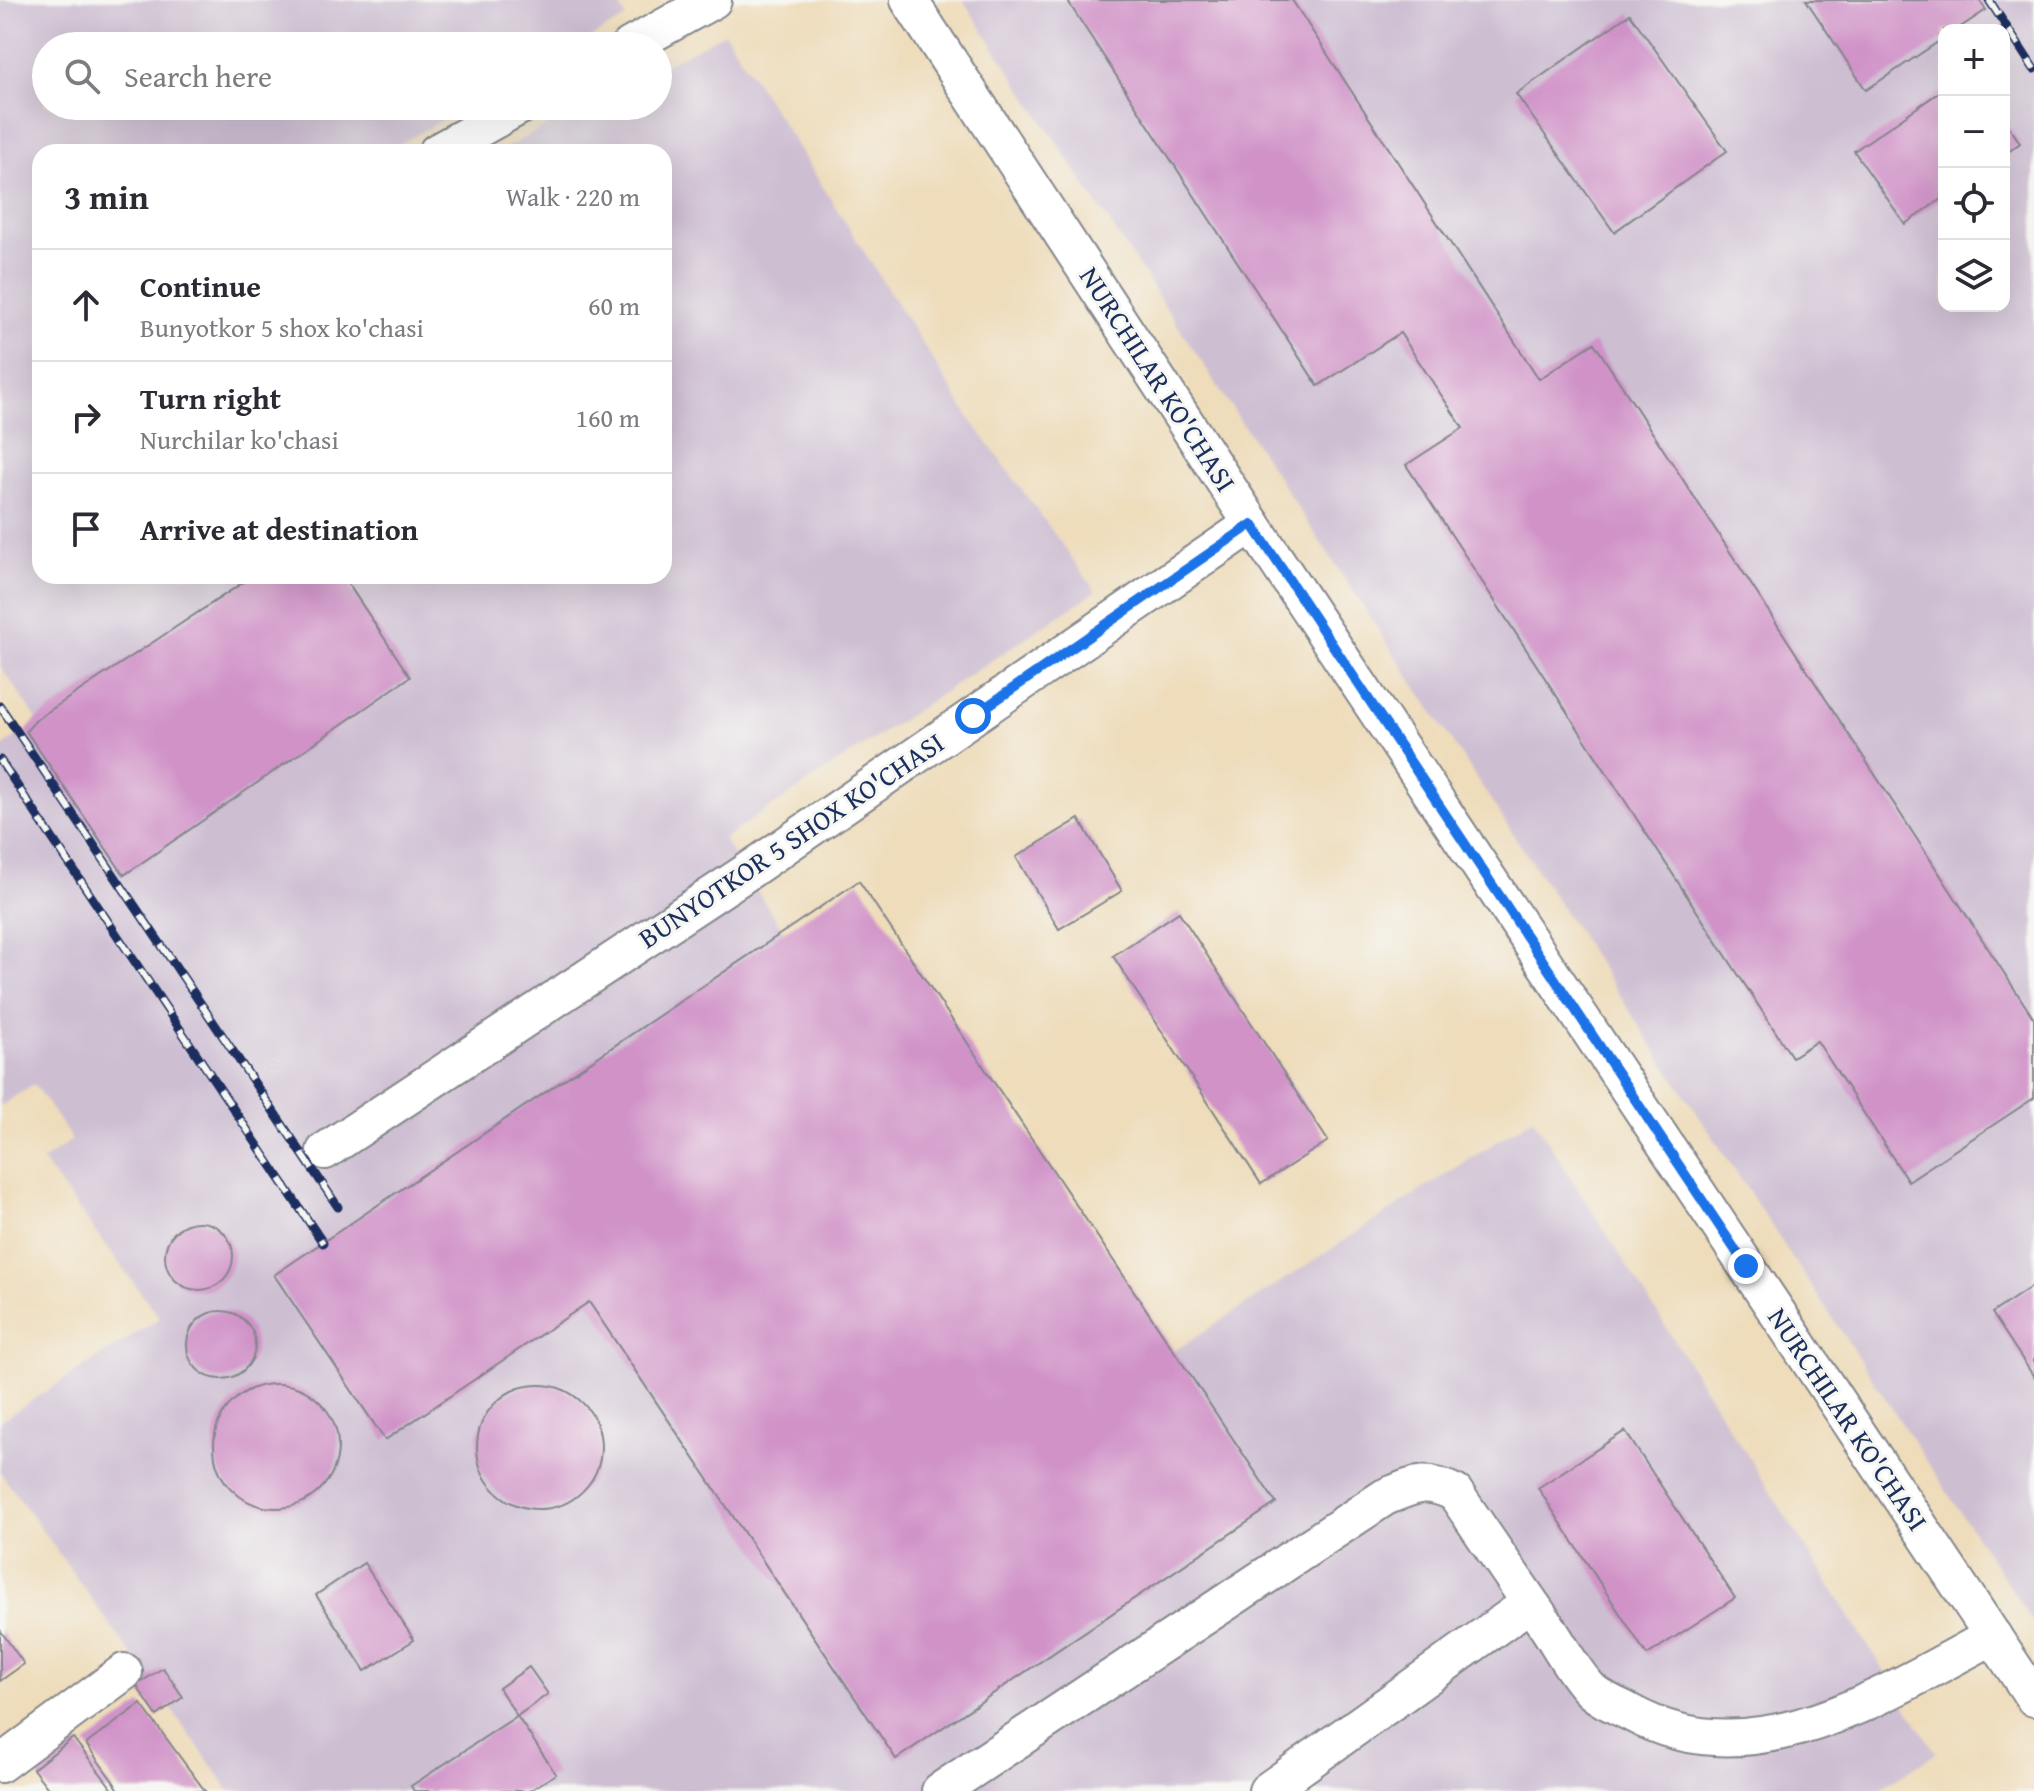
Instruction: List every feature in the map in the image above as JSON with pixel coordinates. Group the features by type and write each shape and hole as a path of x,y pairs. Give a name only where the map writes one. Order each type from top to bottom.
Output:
{"street":[{"path":"655,32 713,0"},
{"name":"NURCHILAR KO'CHASI","path":"909,0 1252,524 2034,1698"},
{"path":"451,144 495,120"},
{"name":"BUNYOTKOR 5 SHOX KO'CHASI","path":"325,1151 744,874 1252,524"},
{"path":"940,1791 1385,1497 1413,1486 1435,1483 1455,1493 1591,1690 1641,1719 1671,1731 1703,1737 1739,1737 1781,1733 1816,1723 1871,1701 1993,1636"},
{"path":"1267,1791 1530,1603"},
{"path":"0,1764 124,1672"}],"shaded area":[{"path":"0,0 617,0 626,18 600,32 32,32 32,120 443,120 399,144 32,144 32,584 672,584 672,144 513,144 559,120 672,120 672,61 725,33 971,420 1096,591 723,839 784,932 1276,1503 1174,1351 1533,1118 1936,1753 1877,1791 230,1791 0,1472 0,1421 160,1318 42,1161 72,1140 34,1084 0,1106 0,748 26,731 37,719 0,666"},
{"path":"963,0 2034,0 2034,1624"}],"building":[{"path":"1067,0 1292,0 1539,379 1594,343 2034,1019 2034,1098 1908,1181 1817,1041 1792,1057 1406,465 1463,428 1400,333 1318,386"},
{"path":"1806,0 1979,0 1986,10 1965,24 1938,24 1938,42 1866,90"},
{"path":"1630,14 1727,151 1614,232 1516,94"},
{"path":"1938,93 1938,201 1905,224 1854,151"},
{"path":"2010,128 2020,143 2010,150"},
{"path":"241,584 348,584 410,677 124,875 26,731 37,719"},
{"path":"1079,819 1122,891 1059,929 1016,857"},
{"path":"859,881 1276,1503 896,1759 589,1302 385,1440 274,1275"},
{"path":"1179,912 1328,1141 1261,1184 1113,956"},
{"path":"192,1222 206,1222 218,1227 228,1237 233,1256 228,1275 218,1285 206,1290 192,1290 180,1285 170,1275 165,1263 165,1249 170,1237 180,1227"},
{"path":"2034,1285 2034,1377 1992,1313"},
{"path":"214,1311 228,1311 240,1316 250,1326 255,1345 250,1364 240,1374 228,1379 214,1379 202,1374 192,1364 187,1352 187,1338 192,1326 202,1316"},
{"path":"276,1384 300,1389 320,1402 333,1422 338,1446 333,1470 320,1490 300,1503 276,1508 252,1503 232,1490 219,1470 214,1446 219,1422 232,1402 252,1389"},
{"path":"539,1385 563,1390 583,1403 596,1423 601,1447 596,1471 583,1491 563,1504 539,1509 515,1504 495,1491 482,1471 477,1447 482,1423 495,1403 515,1390"},
{"path":"1625,1431 1735,1598 1647,1655 1538,1488"},
{"path":"364,1563 414,1640 365,1671 316,1595"},
{"path":"0,1630 24,1664 0,1681"},
{"path":"529,1667 548,1694 517,1716 499,1688"},
{"path":"163,1668 183,1697 157,1716 136,1685"},
{"path":"141,1704 205,1791 120,1791 86,1744"},
{"path":"517,1716 556,1774 529,1791 414,1791 411,1786"},
{"path":"73,1738 114,1791 50,1791 33,1769"}],"railway":[{"path":"1989,0 2034,69"},
{"path":"0,706 338,1207"},
{"path":"0,760 323,1243"}],"route":[{"path":"973,716 1252,524 1746,1266"}]}
